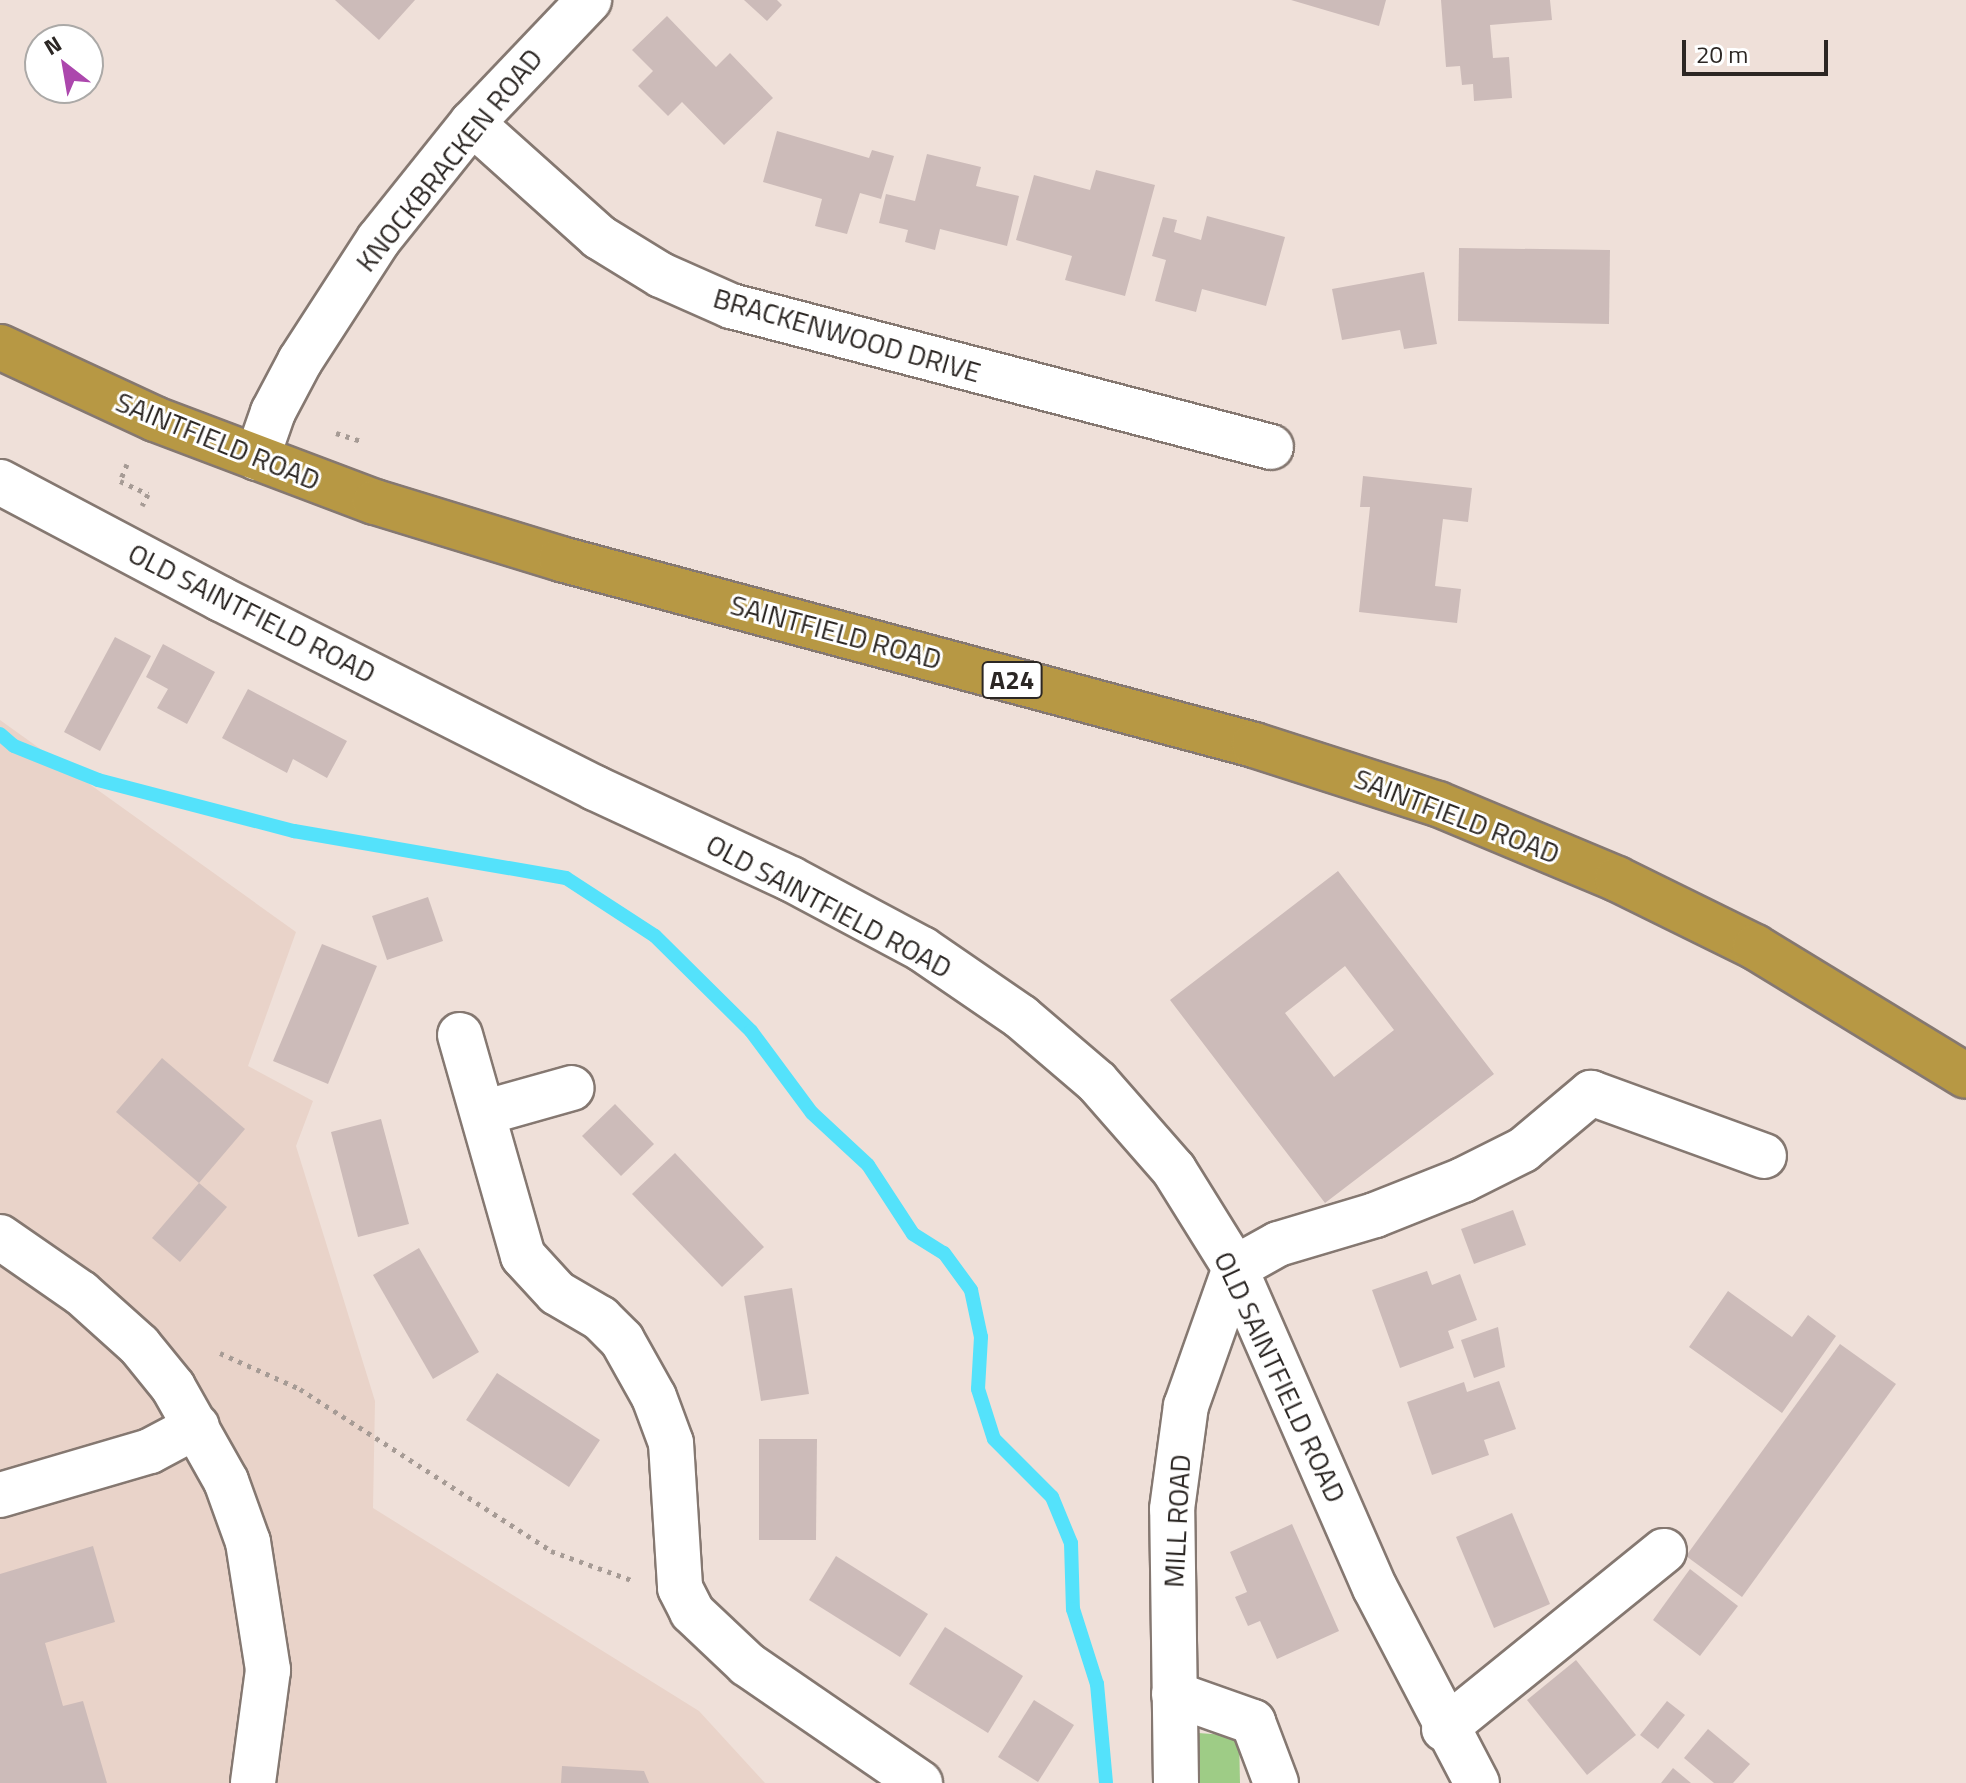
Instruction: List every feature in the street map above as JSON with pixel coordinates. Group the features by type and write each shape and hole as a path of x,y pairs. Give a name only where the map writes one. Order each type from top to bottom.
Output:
{"highway":[{"name":"SAINTFIELD ROAD","path":"0,347 155,419 375,502 561,559 1254,745 1438,804 1617,879 1755,947 1966,1076"}],"street":[{"name":"KNOCKBRACKEN ROAD","path":"257,458 273,412 379,239 472,123 589,0"},
{"name":"BRACKENWOOD DRIVE","path":"472,123 599,237 661,275 731,306 1271,447"},
{"name":"OLD SAINTFIELD ROAD","path":"0,482 221,599 595,788 791,879 922,949 1021,1017 1097,1082 1174,1170 1235,1268 1375,1588 1444,1729 1477,1783"},
{"path":"460,1035 523,1256 557,1293 600,1318 622,1340 654,1397 671,1443 680,1588 692,1612 747,1664 920,1783"},
{"path":"483,1113 572,1088"},
{"path":"1235,1268 1278,1244 1375,1215 1463,1180 1523,1150 1591,1093 1764,1156"},
{"path":"0,1237 81,1293 139,1345 197,1426 230,1494 260,1597 268,1670 253,1783"},
{"name":"MILL ROAD","path":"1176,1783 1172,1509 1186,1406 1235,1268"},
{"path":"0,1495 150,1451 197,1426"},
{"path":"1444,1729 1664,1551"},
{"path":"1174,1694 1253,1722 1276,1783"}],"path":[{"path":"273,412 360,441"},
{"path":"120,481 127,464"},
{"path":"220,1353 300,1389 551,1551 624,1580"}],"shaded area":[{"path":"0,720 296,932 248,1066 313,1101 296,1146 375,1401 373,1508 699,1711 765,1783 0,1783"}],"green space":[{"path":"1198,1733 1239,1736 1240,1783 1198,1783"}],"building":[{"path":"335,0 415,0 379,40"},
{"path":"744,0 777,0 782,5 767,21"},
{"path":"1291,0 1386,0 1379,26"},
{"path":"1441,0 1550,0 1552,20 1490,25 1493,58 1509,57 1512,98 1474,101 1473,84 1462,85 1460,66 1446,67"},
{"path":"667,16 716,67 730,53 773,98 724,145 682,102 668,116 638,86 653,71 632,50"},
{"path":"777,131 869,158 872,150 894,156 881,199 860,193 847,234 815,226 822,199 763,182"},
{"path":"927,154 981,167 976,186 1019,196 1007,246 940,229 935,250 905,242 908,230 879,223 886,194 915,201"},
{"path":"1096,170 1155,185 1125,296 1065,280 1072,256 1016,240 1034,175 1090,190"},
{"path":"1207,216 1285,237 1266,306 1202,289 1196,312 1155,301 1166,260 1152,256 1163,217 1177,220 1174,232 1201,240"},
{"path":"1459,248 1610,250 1609,324 1458,321"},
{"path":"1424,272 1437,344 1404,349 1400,330 1342,340 1332,289"},
{"path":"1363,476 1472,488 1468,522 1443,519 1435,586 1461,589 1457,623 1359,612 1370,507 1360,507"},
{"path":"115,637 151,656 100,751 64,732"},
{"path":"163,644 215,672 187,724 157,708 168,689 146,677"},
{"path":"248,689 347,741 327,778 293,759 287,773 222,738"},
{"path":"1338,871 1494,1074 1325,1203 1170,1000","holes":["1345,966 1394,1030 1334,1077 1285,1013"]},
{"path":"428,897 443,941 387,960 372,916"},
{"path":"322,944 377,966 328,1084 273,1061"},
{"path":"162,1058 245,1129 199,1183 116,1112"},
{"path":"615,1104 654,1144 621,1176 582,1136"},
{"path":"381,1119 409,1224 358,1237 331,1132"},
{"path":"675,1153 764,1247 722,1287 632,1194"},
{"path":"199,1183 227,1207 180,1262 152,1238"},
{"path":"1513,1210 1526,1245 1474,1264 1461,1229"},
{"path":"419,1248 479,1352 433,1379 373,1275"},
{"path":"1427,1271 1432,1285 1460,1274 1477,1320 1448,1331 1454,1348 1400,1368 1372,1290"},
{"path":"792,1288 809,1394 761,1401 744,1296"},
{"path":"1728,1291 1792,1337 1808,1315 1836,1336 1782,1413 1689,1347"},
{"path":"1498,1327 1505,1367 1474,1378 1461,1340"},
{"path":"1840,1344 1896,1384 1742,1597 1686,1556"},
{"path":"497,1373 600,1440 569,1487 466,1420"},
{"path":"1499,1381 1516,1429 1484,1440 1489,1455 1432,1475 1407,1402 1464,1382 1467,1392"},
{"path":"759,1439 817,1439 816,1540 759,1540"},
{"path":"1512,1513 1550,1604 1494,1628 1456,1537"},
{"path":"1292,1524 1339,1631 1277,1659 1260,1621 1248,1626 1235,1597 1247,1592 1230,1552"},
{"path":"93,1546 115,1622 45,1643 63,1706 83,1701 107,1783 0,1783 0,1574"},
{"path":"836,1556 928,1614 900,1657 809,1600"},
{"path":"1690,1569 1738,1606 1700,1656 1653,1620"},
{"path":"945,1627 1023,1676 988,1733 909,1684"},
{"path":"1576,1660 1636,1735 1587,1775 1527,1700"},
{"path":"1034,1700 1074,1725 1038,1782 998,1757"},
{"path":"1667,1701 1685,1715 1658,1749 1640,1735"},
{"path":"1708,1729 1750,1764 1733,1783 1714,1783 1684,1758"},
{"path":"562,1766 644,1771 649,1783 561,1783"},
{"path":"1673,1768 1691,1783 1661,1783"}],"waterway":[{"path":"0,734 14,746 98,780 294,831 566,878 655,936 751,1031 812,1113 868,1165 913,1234 944,1253 971,1290 981,1337 978,1389 994,1439 1052,1497 1071,1543 1073,1609 1097,1684 1106,1783"}]}
